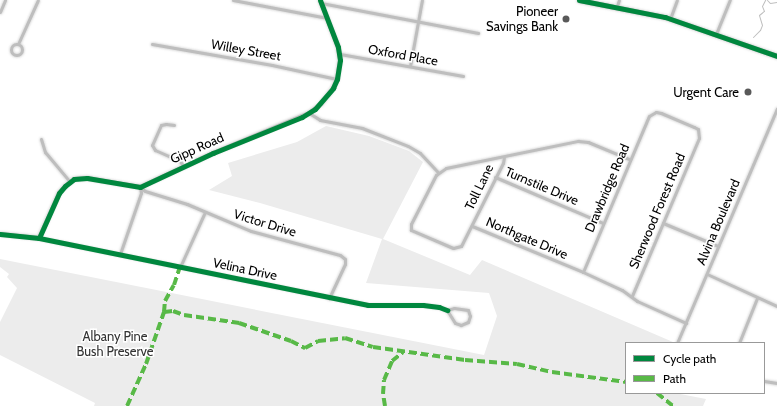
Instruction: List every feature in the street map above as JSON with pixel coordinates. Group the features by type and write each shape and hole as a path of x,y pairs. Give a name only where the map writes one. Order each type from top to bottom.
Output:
{"main road":[{"path":"579,0 617,6 670,19 777,56"}],"street":[{"path":"0,12 5,0"},
{"path":"18,44 38,0"},
{"path":"233,0 327,18"},
{"path":"410,66 422,0"},
{"path":"617,6 619,0"},
{"path":"670,19 678,0"},
{"path":"716,34 730,0"},
{"path":"321,2 478,33"},
{"name":"Gipp Road","path":"140,187 183,166 310,113 326,98 337,79 340,54 321,2"},
{"name":"Willey Street","path":"152,44 272,65 337,79"},
{"name":"Oxford Place","path":"340,54 463,76"},
{"name":"Alvina Boulevard","path":"677,342 777,108"},
{"path":"310,113 320,120 362,128 408,146 420,153 438,172 453,166 578,141 588,142 629,159"},
{"name":"Drawbridge Road","path":"583,272 629,159 652,113 661,113 694,126 700,133"},
{"path":"174,125 160,125 152,145 155,150 180,161 183,166"},
{"name":"Sherwood Forest Road","path":"632,296 700,133"},
{"path":"41,139 45,152 70,182"},
{"name":"Toll Lane","path":"472,226 504,157"},
{"name":"Northgate Drive","path":"438,172 411,224 411,230 456,248 463,244 472,226 583,272 632,296 637,302 686,323"},
{"name":"Turnstile Drive","path":"495,177 603,223"},
{"path":"0,234 38,238 59,193 70,182 78,178 140,187 141,193 120,254"},
{"name":"Victor Drive","path":"140,187 145,191 205,212 251,231 327,250 342,256 345,264 329,298"},
{"path":"180,267 205,212"},
{"path":"663,223 718,246"},
{"name":"Velina Drive","path":"38,238 368,305 423,305 439,307 447,310 458,325 464,324 470,319 470,313 465,309 454,308 447,310"},
{"path":"707,274 777,306"},
{"path":"739,342 757,298"},
{"path":"765,381 777,383"}],"green space":[{"name":"Albany Pine Bush Preserve","path":"326,126 369,136 409,151 423,162 383,239 470,275 482,260 673,342 625,342 625,394 680,394 706,399 703,406 94,406 95,403 0,355 0,322 17,288 7,277 9,274 0,267 0,259 484,355 497,316 489,293 366,283 382,239 260,203 209,190 232,176 228,163 297,142"}],"waterway":[{"path":"753,37 760,30 762,25 759,15 764,11 762,6 765,0"},
{"path":"767,0 770,3 777,2"}],"marked path":[{"path":"127,406 146,364 164,312 165,301 174,285 180,267"},
{"path":"164,312 173,311 184,315 239,323 291,341 305,348 318,341 345,338 373,347 465,360 517,364 552,372 625,382"},
{"path":"385,406 383,394 384,380 392,361 403,352"},
{"path":"658,394 673,406"}],"cycle path":[{"path":"39,238 59,193 74,179 87,178 140,187 213,153 302,117 315,109 333,88 337,79 340,60 338,47 320,0"},
{"path":"579,0 665,17 777,56"},
{"path":"0,234 39,238 368,305 423,305 439,307 447,310"}],"place":[{"name":"Pioneer Savings Bank","path":"566,19"},
{"name":"Urgent Care","path":"748,92"}]}
